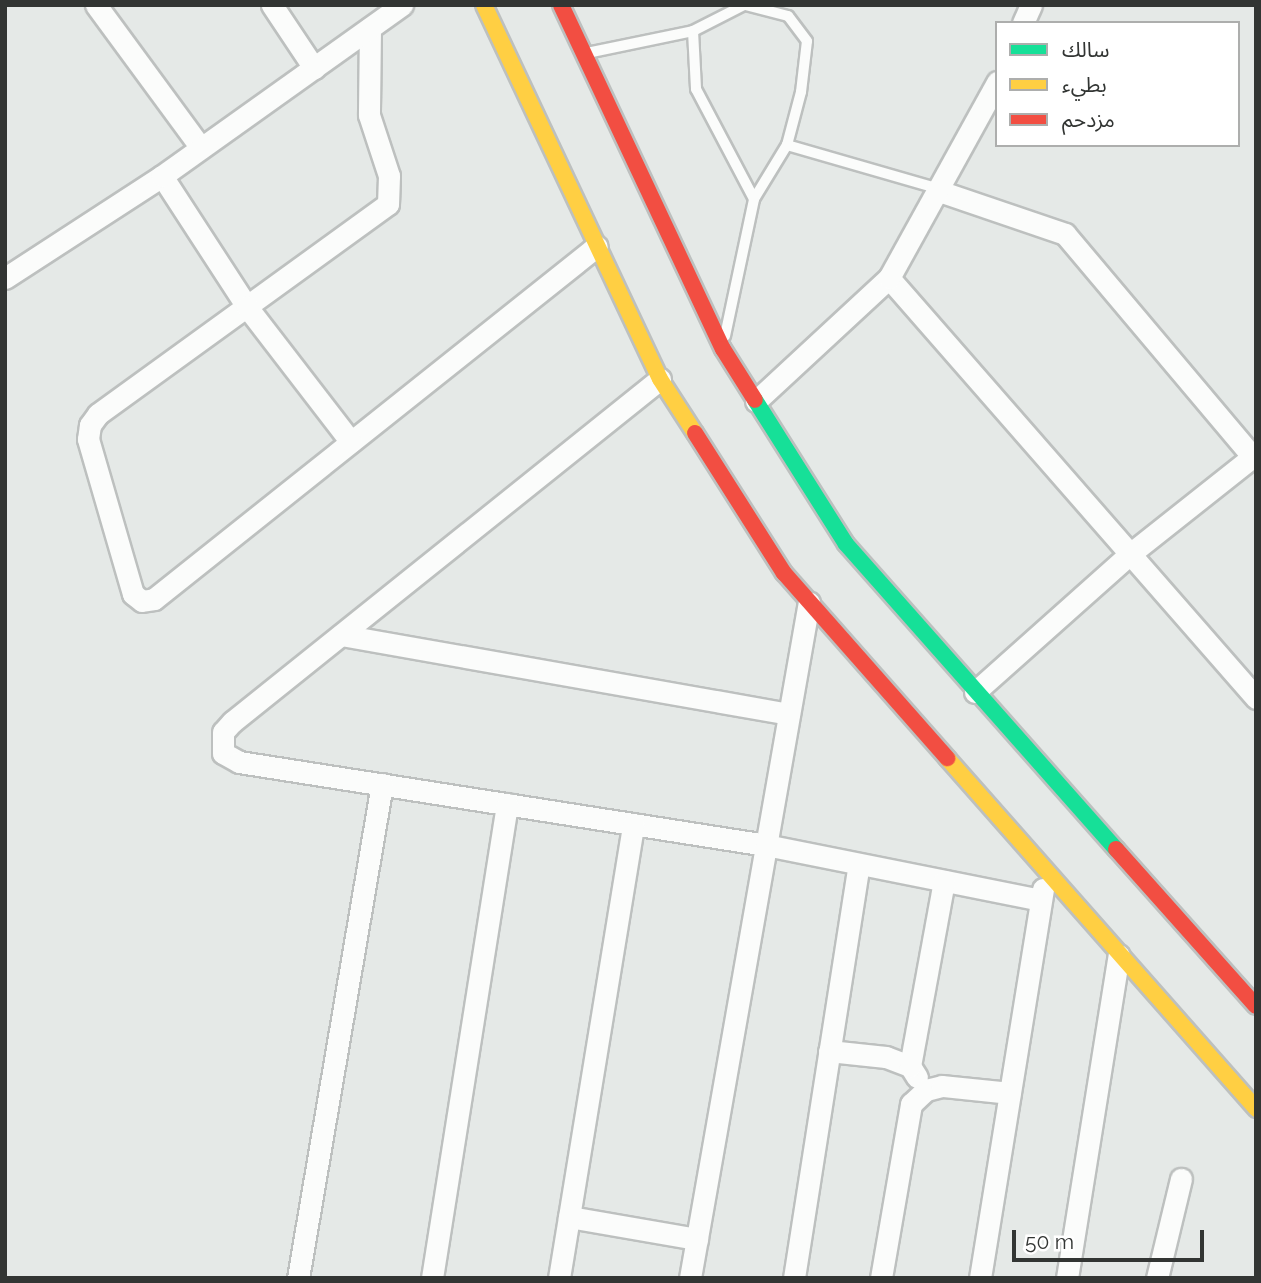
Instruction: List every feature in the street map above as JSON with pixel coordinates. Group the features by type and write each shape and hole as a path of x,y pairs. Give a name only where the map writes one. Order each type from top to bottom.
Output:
{"street":[{"path":"96,5 201,148"},
{"path":"272,5 314,68"},
{"path":"484,5 660,379 783,573 1256,1109"},
{"path":"561,5 723,349 846,544 1256,1006"},
{"path":"1024,21 1031,5"},
{"path":"5,278 162,176 370,28 391,9"},
{"path":"370,28 369,115 389,176 388,204 98,414 90,425 88,439 133,594 142,601 154,599 597,246"},
{"path":"756,401 889,278 995,86"},
{"path":"162,176 247,307 351,442"},
{"path":"939,190 1065,234 1254,456 1130,554 975,692"},
{"path":"889,278 1256,698"},
{"path":"660,379 232,722 219,744 229,760 766,845 1041,901"},
{"path":"691,1278 809,602"},
{"path":"341,635 789,714"},
{"path":"298,1278 382,784"},
{"path":"432,1278 507,804"},
{"path":"559,1278 633,824"},
{"path":"794,1278 859,864"},
{"path":"980,1278 1046,873"},
{"path":"910,1066 944,880"},
{"path":"1067,1278 1119,955"},
{"path":"829,1051 886,1057 910,1066 926,1090"},
{"path":"881,1278 911,1104 926,1090 942,1086 1010,1093"},
{"path":"1157,1278 1181,1179"},
{"path":"569,1217 697,1239"}],"lane":[{"path":"583,53 693,31 745,5 788,16 807,41 802,92 787,145 754,199 723,349"},
{"path":"693,31 696,89 754,199"},
{"path":"787,145 939,190"}],"traffic: fast":[{"path":"755,400 846,544 1116,849"}],"traffic: slow":[{"path":"484,5 660,379 695,433"},
{"path":"947,758 1256,1109"}],"traffic: jam":[{"path":"561,5 723,349 755,400"},
{"path":"695,433 784,573 947,758"},
{"path":"1116,849 1256,1006"}]}
